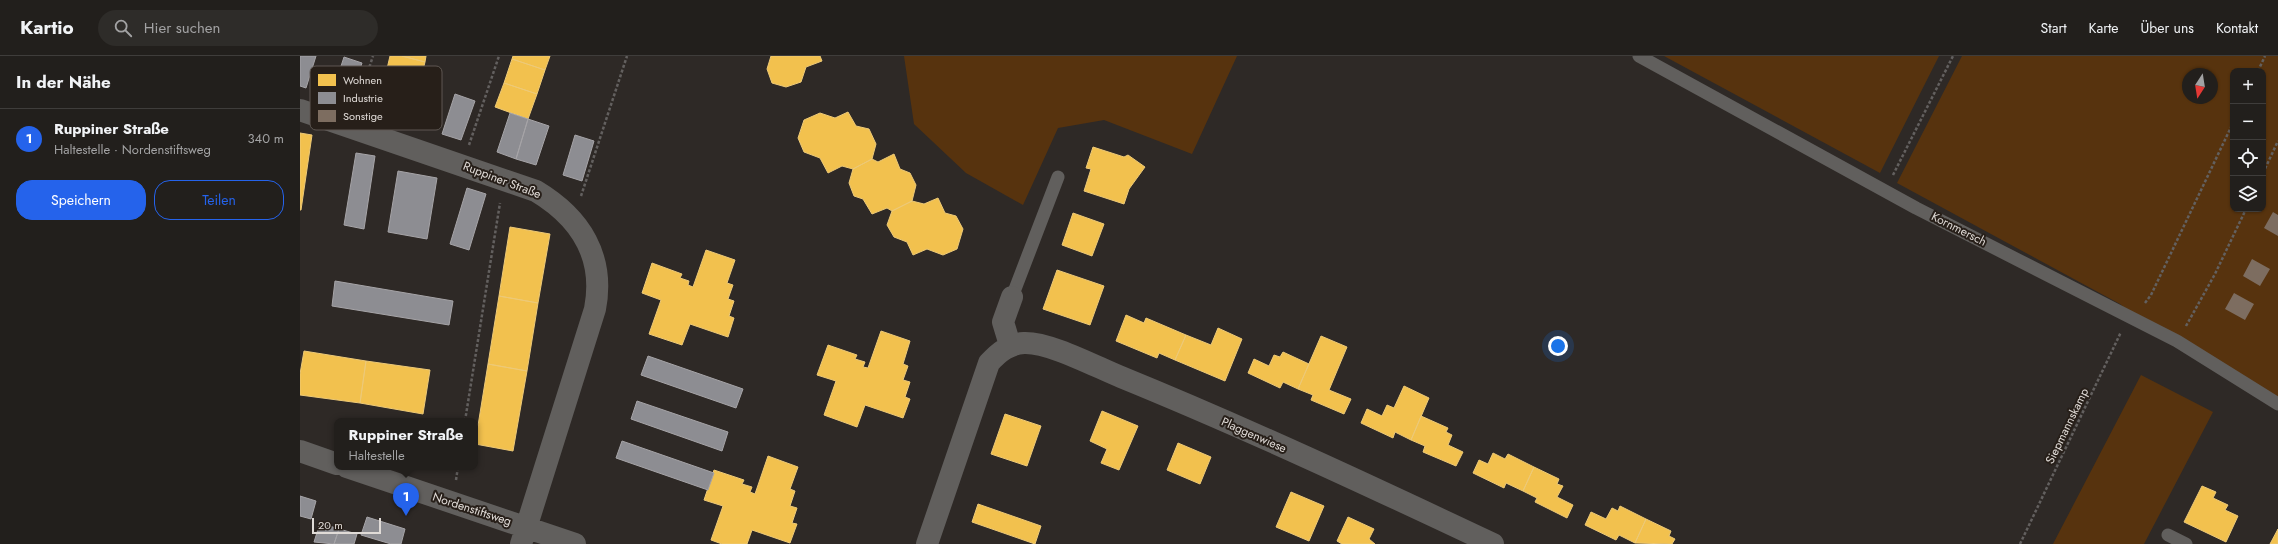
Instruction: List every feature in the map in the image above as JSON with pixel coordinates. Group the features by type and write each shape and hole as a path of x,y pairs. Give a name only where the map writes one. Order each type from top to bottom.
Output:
{"street":[{"name":"Ruppiner Straße","path":"300,110 310,113"},
{"name":"Ruppiner Straße","path":"359,130 536,191 548,198 573,221 584,237 592,255 598,281 597,298 591,323 524,536"},
{"path":"927,544 989,363 997,354 1010,345 1003,322 1012,297"},
{"name":"Plaggenwiese","path":"1010,345 1025,343 1045,346 1135,382 1493,544"},
{"path":"300,451 334,463"},
{"name":"Nordenstiftsweg","path":"355,470 524,536 575,544"}],"lane":[{"name":"Kornmersch","path":"1639,56 1886,190 2177,341 2278,404"},
{"path":"1012,297 1058,177"},
{"path":"2168,535 2186,544"}],"path":[{"path":"370,66 373,56"},
{"path":"462,165 499,56"},
{"path":"573,221 627,56"},
{"path":"1886,190 1953,56"},
{"path":"2259,68 2265,56"},
{"name":"Siepmannskamp","path":"2020,544 2121,333 2151,295 2230,129"},
{"path":"2266,166 2278,141"},
{"path":"465,418 504,179"},
{"path":"2177,341 2215,274 2245,212"}],"shaded area":[{"path":"904,56 1237,56 1192,154 1104,120 1058,128 1023,205 966,173 914,124"},
{"path":"1664,56 1939,56 1880,173"},
{"path":"1962,56 2278,56 2278,399 2136,317 2120,304 1897,183"},
{"path":"2141,375 2213,412 2144,544 2053,544"}],"building: Wohnen":[{"path":"390,56 402,56 425,62 424,66 388,66"},
{"path":"402,56 426,56 425,62"},
{"path":"513,56 550,56 545,70 512,59"},
{"path":"771,56 820,56 822,61 806,67 801,82 786,87 772,83 767,69"},
{"path":"512,59 545,70 537,94 504,83"},
{"path":"504,83 537,94 528,119 495,107"},
{"path":"848,112 856,126 869,129 876,144 872,159 853,169 842,166 828,173 820,158 804,152 798,138 804,120 820,113 835,118"},
{"path":"300,133 312,135 301,210 300,210"},
{"path":"1093,147 1124,157 1128,155 1145,167 1129,189 1124,204 1084,191 1091,169 1086,168"},
{"path":"894,154 900,169 910,173 916,185 912,201 892,211 887,208 872,214 863,199 854,196 849,183 853,169 872,159 878,162"},
{"path":"938,198 945,213 956,216 963,229 957,249 943,255 927,249 913,255 907,242 894,237 887,225 892,211 912,201 924,204"},
{"path":"1073,213 1104,224 1092,256 1062,245"},
{"path":"510,227 550,234 538,303 499,296"},
{"path":"706,250 735,260 727,283 733,285 728,299 734,301 729,316 734,318 728,337 690,324 682,345 649,334 661,300 642,293 652,263 682,274 680,278 689,281 688,285 693,287"},
{"path":"1057,270 1104,286 1090,325 1043,309"},
{"path":"499,296 538,303 527,371 488,364"},
{"path":"1126,315 1144,323 1146,318 1186,335 1175,360 1159,353 1157,358 1116,341"},
{"path":"1218,328 1242,339 1225,381 1175,360 1186,335 1211,345"},
{"path":"881,331 910,341 903,364 908,366 903,380 910,382 905,397 910,399 903,418 865,405 857,427 824,415 836,381 817,375 828,345 857,355 855,359 865,362 863,367 868,368"},
{"path":"1321,336 1347,347 1329,390 1351,399 1344,414 1311,400 1313,395 1298,389"},
{"path":"304,351 366,361 360,403 300,395 300,374"},
{"path":"1283,352 1309,364 1298,389 1283,382 1280,388 1248,373 1254,359 1269,366 1274,355 1280,357"},
{"path":"366,361 430,370 423,414 360,403"},
{"path":"488,364 527,371 513,451 478,445 478,426"},
{"path":"1404,386 1429,398 1411,440 1395,432 1393,438 1361,423 1367,409 1382,416 1387,405 1394,408"},
{"path":"1102,411 1138,426 1119,470 1101,463 1107,449 1090,441"},
{"path":"1005,414 1041,426 1027,466 991,454"},
{"path":"1421,416 1448,428 1446,432 1452,435 1448,445 1463,452 1456,466 1423,452 1425,446 1411,440"},
{"path":"1178,443 1211,457 1200,484 1167,470"},
{"path":"1493,453 1505,459 1508,454 1534,467 1523,491 1506,483 1504,488 1473,473 1479,460 1488,464"},
{"path":"768,456 798,467 790,489 795,491 790,506 797,508 792,523 797,524 790,543 752,530 747,544 722,544 711,540 723,506 704,500 714,470 744,480 742,484 752,487 750,492 755,494"},
{"path":"1534,467 1559,479 1557,484 1563,486 1557,497 1573,505 1567,518 1535,502 1537,498 1523,491"},
{"path":"2202,486 2216,492 2213,498 2228,505 2225,510 2238,516 2226,542 2184,522"},
{"path":"1291,492 1324,506 1309,541 1276,527"},
{"path":"978,504 1041,526 1035,544 972,522"},
{"path":"1620,506 1646,519 1635,543 1619,535 1616,540 1585,525 1591,512 1606,519 1612,508 1618,511"},
{"path":"1348,517 1374,529 1369,539 1375,544 1342,544 1337,541"},
{"path":"1646,519 1671,531 1669,536 1675,539 1672,544 1635,543"},
{"path":"2278,529 2278,544 2270,544"}],"building: Industrie":[{"path":"300,56 316,56 313,66 310,66 310,75 306,88 300,86"},
{"path":"344,57 362,63 361,66 341,66"},
{"path":"455,94 475,101 461,140 442,134"},
{"path":"510,113 528,119 516,159 497,152"},
{"path":"528,119 549,126 536,165 516,159"},
{"path":"575,135 594,141 582,181 563,175"},
{"path":"356,153 375,156 364,229 344,225"},
{"path":"398,171 437,178 427,239 388,232"},
{"path":"467,188 486,194 469,250 450,244"},
{"path":"335,281 453,301 449,325 332,306"},
{"path":"648,356 743,389 736,408 641,375"},
{"path":"637,401 728,432 722,451 631,419"},
{"path":"622,441 714,473 708,490 616,458"},
{"path":"300,496 316,501 311,519 300,516"},
{"path":"367,517 405,529 401,544 391,544 361,535"},
{"path":"320,523 339,529 334,544 314,542"},
{"path":"339,529 357,534 354,544 334,544"}],"building: Sonstige":[{"path":"2273,212 2278,215 2278,236 2264,228"},
{"path":"2252,259 2270,269 2260,286 2243,276"},
{"path":"2234,293 2254,304 2245,320 2225,309"}],"place":[{"name":"Ruppiner Straße","path":"406,516"}]}
